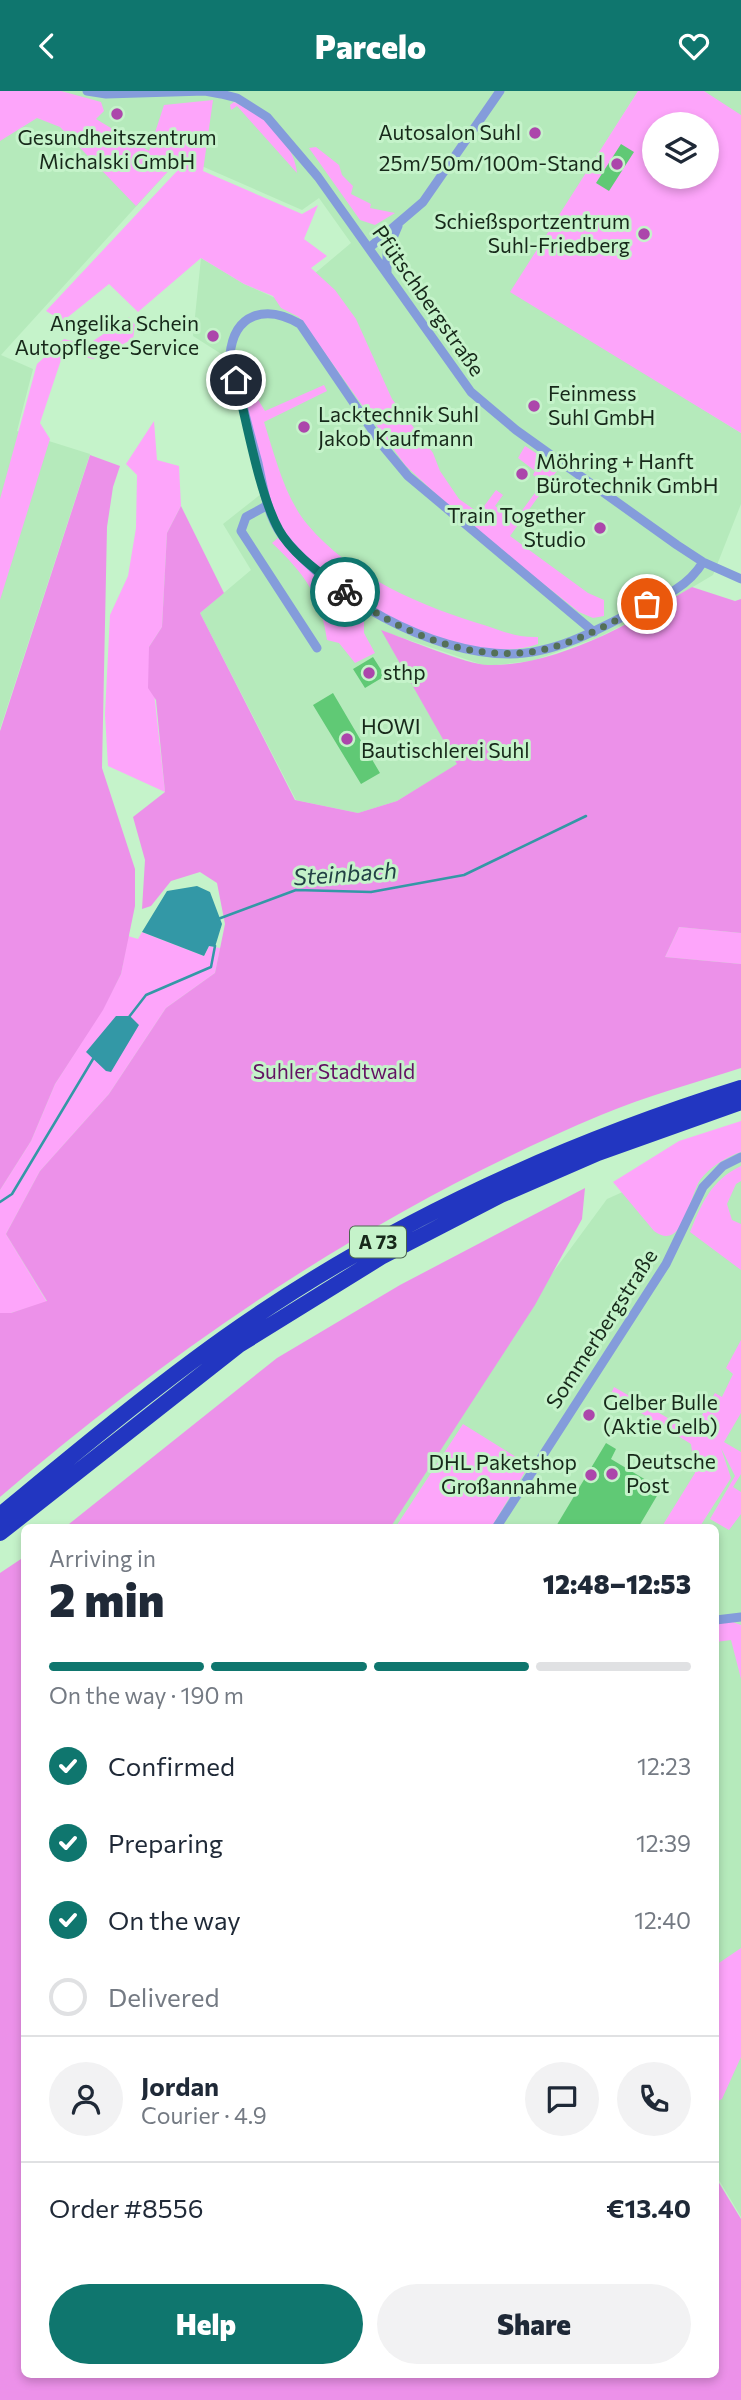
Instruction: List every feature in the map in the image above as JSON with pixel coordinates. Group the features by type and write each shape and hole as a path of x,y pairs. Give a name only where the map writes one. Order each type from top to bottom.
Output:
{"highway":[{"name":"A 73","path":"0,1533 60,1474 224,1338 368,1247 494,1182 609,1135 741,1088"},
{"name":"A 73","path":"0,1515 239,1345 381,1257 501,1195 598,1153 741,1102"}],"street":[{"name":"Pfütschbergstraße","path":"87,91 106,94 205,91 237,98 251,105 267,117 296,148 480,401 548,453 703,562 741,579"},
{"path":"369,248 399,225 435,188 500,91"},
{"path":"387,273 387,252 399,225"},
{"path":"594,632 408,476 383,446 300,324 288,317 267,312 244,321 234,334 230,355 268,505 279,531 304,558 374,614 417,633 467,650 512,654 550,648 594,632 684,585 703,562"},
{"path":"268,505 246,517 241,531 317,648"},
{"name":"Sommerbergstraße","path":"499,1524 666,1264 703,1187 723,1166 741,1157"},
{"path":"719,1620 741,1617"}],"shaded area":[{"path":"0,91 638,91 512,291 741,433 741,504 713,575 659,607 597,638 532,661 486,666 382,631 458,764 397,801 358,813 296,800 200,613 251,570 223,524 266,490 234,362 193,336 201,258 244,284 282,301 351,243 319,198 302,210 181,157 1,355 33,369 17,431 90,454 0,729"},
{"path":"0,91 61,91 101,102 104,111 96,119 149,151 164,105 213,100 203,171 302,214 318,205 304,239 327,256 311,268 335,290 356,319 392,399 433,453 440,471 459,499 479,513 496,490 503,495 495,506 515,520 543,482 533,475 535,471 518,458 525,446 559,468 510,536 588,593 604,600 604,616 593,618 579,612 470,526 405,465 299,317 281,308 273,296 244,284 201,258 138,312 109,284 63,321 46,311 177,171 172,167 136,206 60,127 37,118 0,141"},
{"name":"Schießsportzentrum Suhl-Friedberg","path":"638,91 704,91 741,115 741,433 510,292"},
{"path":"703,91 741,91 741,116"},
{"path":"234,102 275,130 290,150 297,173 237,106 231,110 230,105"},
{"path":"316,147 339,165 342,175 353,186 351,194 371,204 370,208 395,213 375,225 360,220 309,148"},
{"path":"129,317 135,325 133,339 93,359 64,351 40,423 50,439 0,600 0,499 37,364 64,339 87,345"},
{"path":"237,366 265,411 324,385 327,391 264,422 292,501 307,524 325,543 366,575 390,588 463,618 525,637 538,637 538,644 499,650 477,648 412,629 369,606 302,553 284,534 273,509"},
{"path":"154,421 157,460 179,466 181,506 167,533 162,627 149,647 165,792 108,766 105,714 110,615 128,576 136,528 137,475 126,464"},
{"path":"278,538 298,560 364,614 364,633 375,653 355,663 339,643 327,640 320,611 309,586 272,543"},
{"path":"679,927 741,933 741,964 665,957"},
{"path":"142,932 204,956 209,946 220,948 215,973 166,1008 109,1094 40,1171 6,1234 47,1302 11,1313 0,1313 0,1190 31,1141 55,1084 102,1010 121,974 128,936 138,939"},
{"path":"741,1121 741,1152 719,1163 700,1180 684,1220 672,1235 664,1236 654,1231 613,1182 679,1141"},
{"path":"741,1139 741,2217 719,2180 719,1524 383,1524 470,1385 607,1199"},
{"path":"741,1166 741,1181 736,1184 727,1204 732,1220 741,1224 741,1270 690,1232 715,1185"},
{"path":"741,1340 741,1413 724,1442 741,1452 741,1474 733,1487 741,1492 741,1514 729,1530 710,1519 735,1476 721,1448 731,1478 702,1524 663,1524 695,1473 691,1444 620,1400 609,1399 614,1387 692,1432 715,1393 722,1397 733,1374 726,1368"},
{"path":"463,1424 529,1465 493,1524 398,1524"},
{"path":"730,1621 741,1625 741,1679 731,1640 719,1642 719,1623"},
{"path":"741,1948 741,2057 719,2100 719,1963"}],"green space":[{"path":"90,455 120,466 113,487 107,527 102,768 135,869 135,906 121,974 103,1010 55,1084 31,1141 0,1190 0,731"},
{"name":"Suhler Stadtwald","path":"181,506 224,593 200,613 295,800 358,813 397,801 457,764 381,630 479,664 514,664 567,650 594,639 646,614 692,587 735,601 741,599 741,933 679,927 665,957 741,964 741,1068 601,1115 438,1192 361,1236 285,1282 140,1384 0,1497 0,1313 11,1313 47,1301 6,1234 40,1171 109,1094 166,1008 215,973 225,924 217,883 200,872 171,881 151,906 142,909 145,860 133,817 165,792 156,700 148,688 149,647 162,627 167,533"},
{"path":"585,1188 582,1219 535,1305 393,1524 69,1524 277,1358 400,1285"},
{"path":"21,1559 21,2378 719,2378 719,2183 741,2219 741,2400 0,2400 0,1573"}],"water":[{"path":"197,886 210,892 222,924 215,947 209,946 204,956 142,932 167,891"},
{"path":"116,1016 130,1016 139,1025 111,1072 106,1071 86,1052"}],"building":[{"name":"25m/50m/100m-Stand","path":"621,144 634,152 609,191 596,183"},
{"name":"sthp","path":"373,657 385,676 365,688 353,669"},
{"name":"HOWI Bautischlerei Suhl","path":"333,693 380,773 361,784 313,705"},
{"name":"Deutsche Post","path":"606,1443 616,1449 611,1459 661,1489 640,1524 557,1524"}],"waterway":[{"name":"Steinbach","path":"218,919 296,890 371,892 464,875 586,816"},
{"name":"Steinbach","path":"129,1017 146,995 211,967 215,946"},
{"name":"Steinbach","path":"0,1202 12,1194 93,1059"}],"way so far":[{"path":"345,592 374,614 417,633 467,650 512,654 550,648 594,632 647,604"}],"place":[{"name":"Gesundheitszentrum Michalski GmbH","path":"117,114"},
{"name":"Autosalon Suhl","path":"535,133"},
{"name":"25m/50m/100m-Stand","path":"617,164"},
{"name":"Schießsportzentrum Suhl-Friedberg","path":"644,234"},
{"name":"Angelika Schein Autopflege-Service","path":"213,336"},
{"name":"Feinmess Suhl GmbH","path":"534,406"},
{"name":"Lacktechnik Suhl Jakob Kaufmann","path":"304,427"},
{"name":"Möhring + Hanft Bürotechnik GmbH","path":"522,474"},
{"name":"Train Together Studio","path":"600,528"},
{"name":"sthp","path":"369,673"},
{"name":"HOWI Bautischlerei Suhl","path":"347,739"},
{"name":"Gelber Bulle (Aktie Gelb)","path":"589,1415"},
{"name":"Deutsche Post","path":"612,1474"},
{"name":"DHL Paketshop Großannahme","path":"591,1475"}],"route":[{"path":"236,380 268,505 279,531 304,558 345,592"}]}
